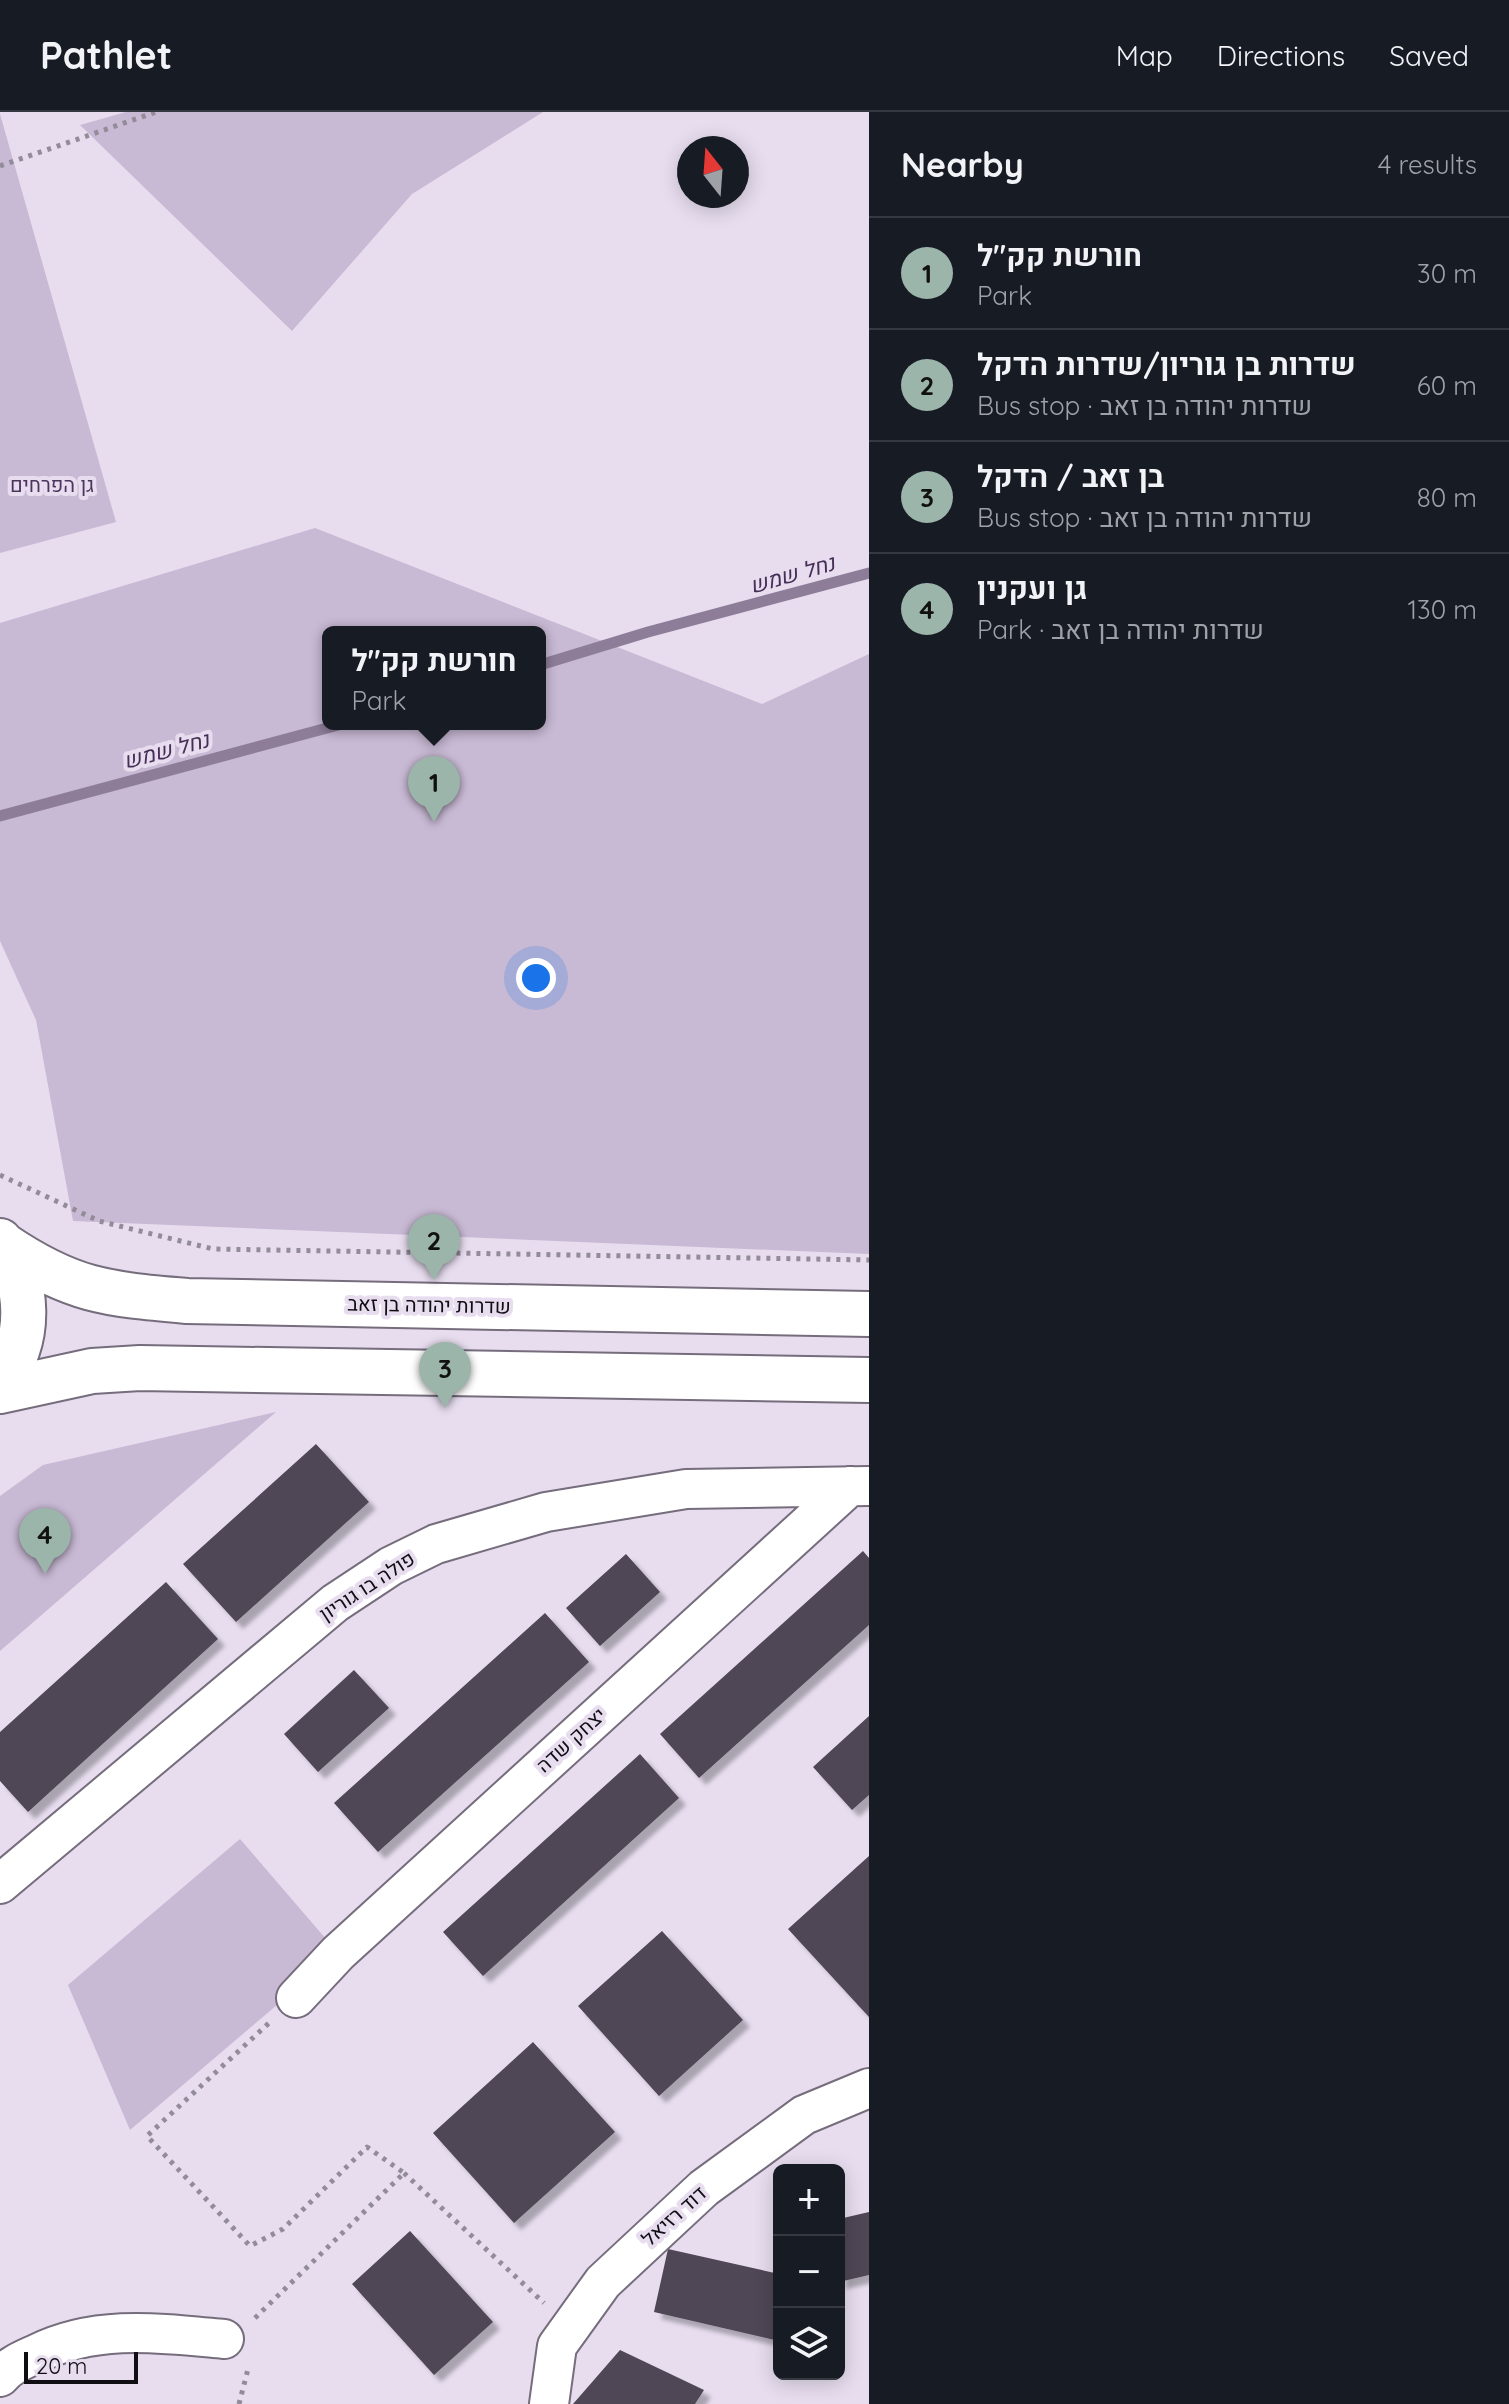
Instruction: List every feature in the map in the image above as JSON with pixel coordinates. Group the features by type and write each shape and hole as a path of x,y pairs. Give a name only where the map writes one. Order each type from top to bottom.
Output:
{"main road":[{"name":"שדרות יהודה בן זאב","path":"1,1242 36,1267 66,1282 113,1295 187,1301 869,1314"},
{"path":"0,1380 15,1355 22,1333 24,1309 14,1264 1,1242"},
{"path":"0,1391 92,1371 140,1368 869,1380"}],"street":[{"name":"פולה בו גוריון","path":"0,1884 335,1603 391,1566 436,1544 546,1512 686,1489 860,1486"},
{"name":"יצחק שדה","path":"296,1998 338,1953 860,1486"},
{"name":"דוד רזיאל","path":"549,2404 557,2346 603,2282 704,2188 804,2115 869,2088"},
{"path":"0,2377 8,2368 49,2347 91,2335 139,2331 224,2339"}],"path":[{"path":"0,166 156,112"},
{"path":"0,1175 99,1221 213,1249 869,1260"},
{"path":"296,1998 147,2136 250,2246 283,2229 367,2147 404,2173 570,2328"},
{"path":"224,2339 262,2314 404,2173"}],"green space":[{"path":"126,112 543,112 412,194 292,331 80,125"},
{"name":"גן הפרחים","path":"0,114 116,522 0,553"},
{"path":"315,528 762,704 869,654 869,1254 73,1221 36,1020 0,941 0,623"},
{"path":"276,1412 0,1651 0,1496 43,1465"},
{"path":"240,1839 338,1953 130,2130 68,1985"}],"building":[{"path":"316,1444 369,1502 236,1622 183,1564"},
{"path":"863,1551 869,1558 869,1625 699,1778 660,1734"},
{"path":"626,1554 660,1592 600,1646 566,1608"},
{"path":"166,1582 218,1639 28,1812 0,1781 0,1732"},
{"path":"545,1613 589,1662 378,1852 334,1803"},
{"path":"354,1670 389,1708 318,1772 284,1734"},
{"path":"869,1716 869,1795 852,1810 813,1767"},
{"path":"640,1754 679,1798 483,1976 443,1932"},
{"path":"869,1856 869,2017 788,1929"},
{"path":"662,1931 743,2020 659,2096 578,2006"},
{"path":"533,2042 615,2132 514,2223 433,2133"},
{"path":"869,2212 869,2275 845,2281 845,2236 845,2218"},
{"path":"410,2231 493,2322 434,2375 352,2284"},
{"path":"668,2249 773,2273 773,2340 654,2312"},
{"path":"620,2350 704,2390 695,2404 573,2404"}],"waterway":[{"name":"נחל שמש","path":"546,663 648,632 869,573"},
{"name":"נחל שמש","path":"0,816 322,729"}],"place":[{"name":"חורשת קק\"ל","path":"434,822"},
{"name":"שדרות בן גוריון/שדרות הדקל","path":"434,1280"},
{"name":"בן זאב / הדקל","path":"445,1408"},
{"name":"גן ועקנין","path":"45,1574"}]}
